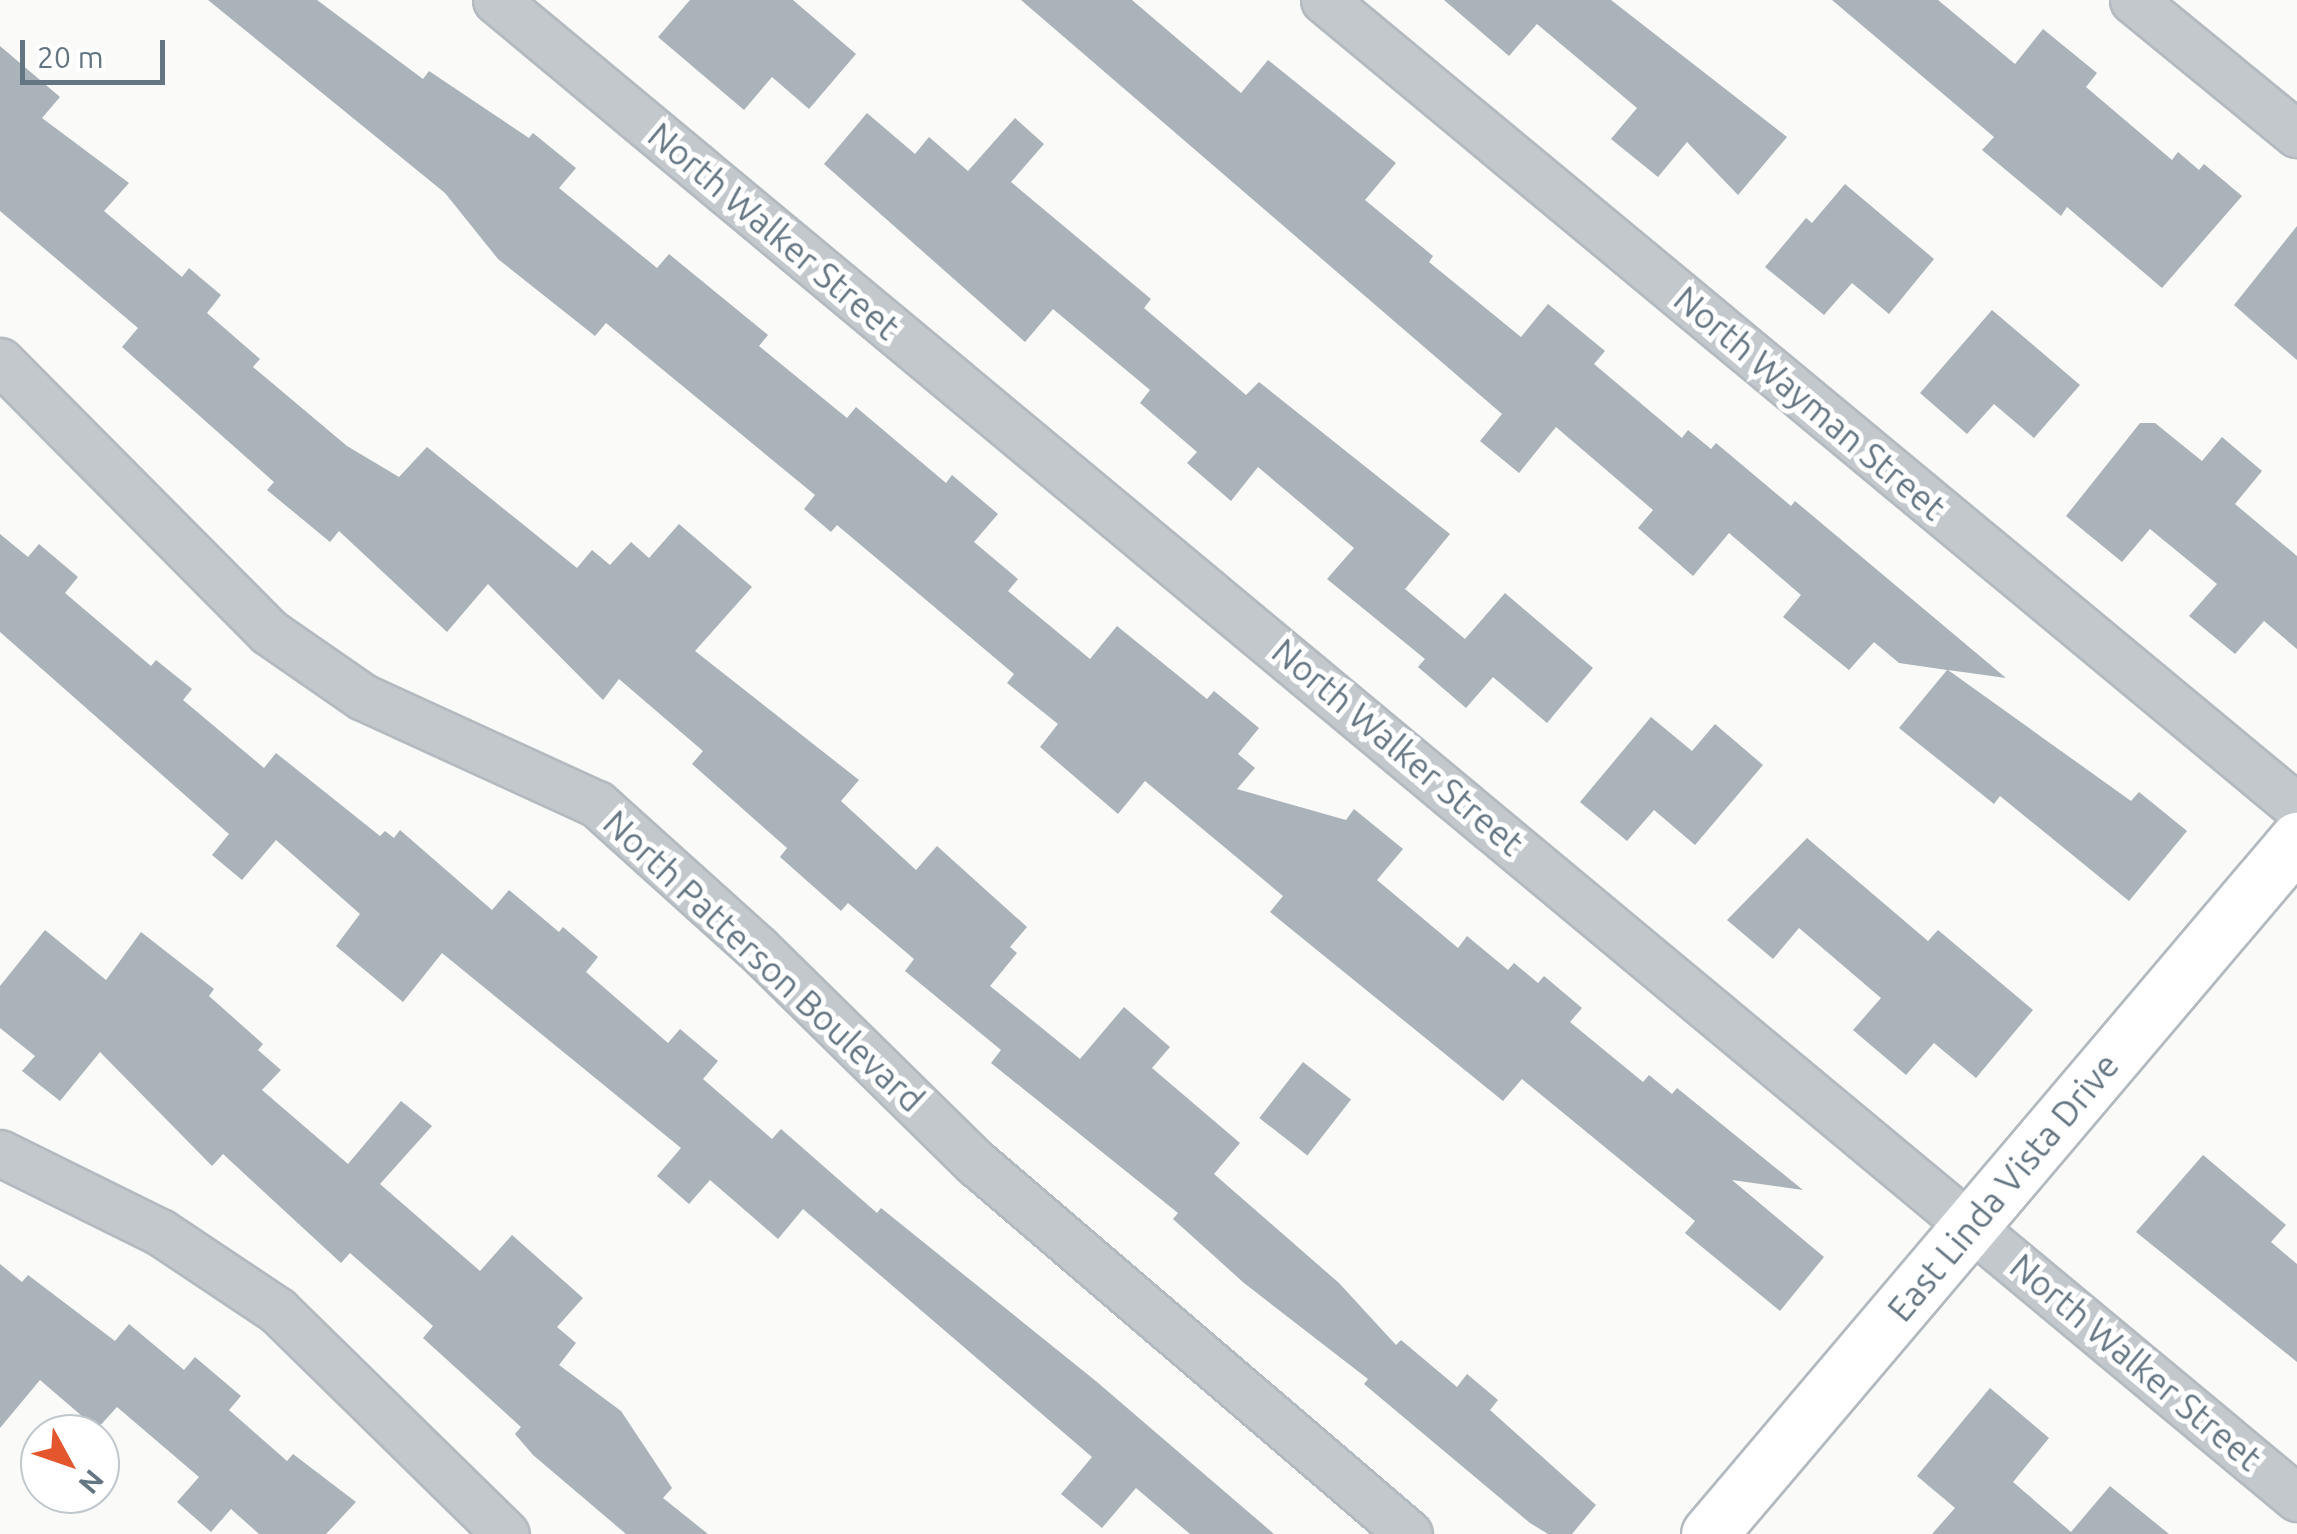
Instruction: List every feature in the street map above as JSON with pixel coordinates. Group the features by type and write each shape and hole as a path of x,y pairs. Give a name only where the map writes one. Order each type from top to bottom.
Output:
{"street":[{"name":"North Walker Street","path":"496,0 1973,1224 2297,1498"},
{"name":"North Wayman Street","path":"1324,0 2297,807"},
{"path":"2133,0 2297,134"},
{"name":"North Patterson Boulevard","path":"0,361 269,632 364,697 597,804 757,948 976,1163 1409,1534"},
{"name":"East Linda Vista Drive","path":"1709,1534 2297,840"},
{"path":"0,1153 160,1232 277,1310 506,1534"}],"building":[{"path":"208,0 317,0 423,79 429,71 529,138 533,133 576,168 559,188 657,268 669,254 768,335 759,346 847,418 856,407 946,483 952,475 998,514 974,542 1018,579 1008,591 1090,659 1117,626 1207,699 1214,691 1259,728 1238,754 1255,768 1237,789 1346,820 1354,809 1403,849 1377,880 1458,948 1467,936 1508,970 1514,963 1538,983 1544,976 1582,1008 1570,1022 1643,1082 1649,1075 1672,1094 1677,1088 1803,1190 1732,1180 1824,1257 1780,1311 1685,1233 1695,1221 1522,1079 1503,1101 1270,912 1283,896 1145,781 1118,814 1040,747 1058,724 1007,683 1014,674 837,525 831,532 804,509 815,495 606,323 595,336 498,259 445,193"},
{"path":"690,0 793,0 856,54 809,109 772,77 744,110 658,37"},
{"path":"1021,0 1132,0 1241,93 1268,60 1396,163 1365,200 1433,256 1429,262 1521,337 1548,304 1605,351 1594,364 1682,438 1688,430 1711,449 1716,443 1791,506 1795,501 2006,678 1948,670 2131,801 2139,792 2187,831 2129,901 2000,796 1994,804 1899,728 1947,670 1899,663 1874,642 1849,670 1783,617 1801,595 1729,533 1693,576 1638,528 1653,510 1556,427 1519,473 1480,441 1502,414"},
{"path":"1444,0 1611,0 1787,137 1738,195 1687,142 1658,177 1611,139 1637,108 1537,24 1509,56"},
{"path":"1832,0 1938,0 2015,64 2043,29 2097,73 2086,87 2172,160 2178,152 2199,170 2204,164 2242,196 2162,288 2067,207 2061,216 1982,150 1994,137"},
{"path":"0,46 60,97 42,118 129,183 104,211 182,277 189,268 221,295 207,313 260,359 253,367 347,446 399,477 427,447 577,568 592,550 610,565 631,542 649,558 679,524 752,587 695,651 859,780 841,801 916,870 937,846 1027,927 1010,947 1017,953 990,986 1080,1059 1124,1007 1170,1047 1152,1068 1240,1143 1214,1174 1339,1283 1396,1345 1401,1340 1457,1387 1467,1374 1498,1400 1490,1410 1596,1505 1572,1534 1548,1534 1530,1523 1364,1384 1368,1379 1244,1283 1173,1219 1178,1213 991,1063 1001,1050 905,971 914,959 848,903 841,911 780,857 787,848 692,764 703,751 619,679 603,700 488,584 447,632 339,531 330,542 267,490 274,482 122,347 138,328 0,211"},
{"path":"867,113 915,154 929,137 968,171 1015,118 1044,144 1011,182 1151,299 1144,308 1246,395 1259,382 1450,534 1405,589 1465,639 1505,593 1593,668 1547,723 1493,677 1466,708 1418,667 1425,659 1327,579 1354,548 1258,467 1231,501 1187,463 1197,452 1140,403 1150,390 1053,309 1025,342 824,164"},
{"path":"1845,184 1934,259 1889,314 1852,283 1824,315 1765,267 1806,218 1812,223"},
{"path":"2297,226 2297,360 2234,305"},
{"path":"1992,310 2080,385 2034,438 1994,404 1967,434 1920,393"},
{"path":"2140,423 2155,423 2202,461 2222,437 2262,471 2235,504 2297,556 2297,649 2264,621 2235,654 2189,616 2217,584 2150,529 2122,562 2066,516"},
{"path":"0,534 28,557 39,544 78,577 65,593 151,666 156,660 192,689 183,700 264,768 276,753 380,836 385,831 394,838 400,830 492,910 509,890 559,932 563,927 598,957 586,972 668,1043 680,1029 718,1061 703,1079 772,1139 781,1129 877,1213 881,1208 1097,1382 1274,1534 1190,1534 1136,1488 1102,1528 1061,1494 1092,1457 803,1209 778,1239 710,1180 689,1204 657,1176 681,1148 442,953 403,1002 336,946 360,914 276,840 242,880 212,855 229,834 0,632"},
{"path":"1651,717 1692,751 1715,724 1763,765 1695,845 1654,810 1627,841 1580,802"},
{"path":"1807,838 1928,941 1938,930 2033,1010 1976,1078 1934,1043 1906,1075 1853,1030 1881,998 1799,928 1773,959 1727,920"},
{"path":"45,930 106,980 141,932 214,989 209,996 263,1044 258,1050 281,1070 262,1090 348,1164 401,1101 432,1126 380,1184 480,1271 512,1235 583,1298 557,1327 576,1343 559,1365 621,1411 672,1488 663,1498 708,1534 626,1534 533,1455 515,1434 521,1427 423,1338 433,1326 350,1253 341,1263 223,1154 212,1166 100,1052 60,1101 22,1071 35,1056 0,1028 0,986"},
{"path":"1303,1062 1351,1100 1307,1156 1259,1118"},
{"path":"2203,1155 2286,1225 2271,1242 2297,1264 2297,1362 2136,1232"},
{"path":"0,1264 22,1282 28,1275 115,1341 129,1324 184,1370 195,1357 241,1396 229,1410 287,1461 293,1454 356,1502 326,1534 259,1534 231,1509 211,1532 177,1502 199,1477 117,1407 111,1414 80,1414 40,1380 0,1428"},
{"path":"1990,1388 2049,1438 2013,1482 2071,1532 2110,1486 2169,1534 1932,1534 1955,1508 1917,1476"}]}
